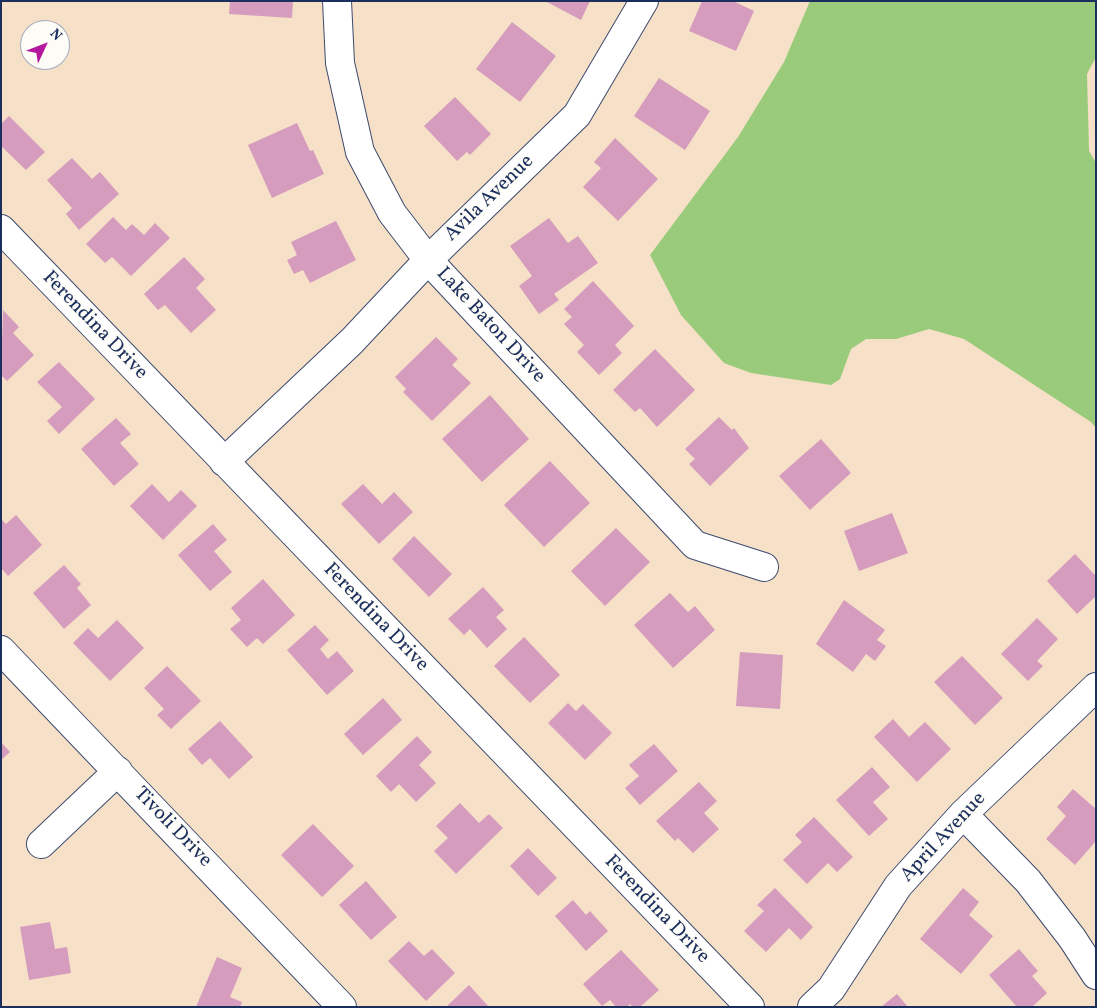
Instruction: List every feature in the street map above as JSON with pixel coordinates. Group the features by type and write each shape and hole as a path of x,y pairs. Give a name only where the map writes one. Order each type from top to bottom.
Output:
{"street":[{"name":"Lake Baton Drive","path":"337,1 340,63 360,152 392,213 428,260 695,545 764,567"},
{"name":"Avila Avenue","path":"224,462 352,341 428,260 577,115 644,1"},
{"name":"Ferendina Drive","path":"1,229 750,1007"},
{"name":"Tivoli Drive","path":"1,650 118,771 328,1002"},
{"name":"April Avenue","path":"812,1007 831,989 898,886 963,814 1096,687"},
{"path":"41,844 118,771"},
{"path":"963,814 1028,881 1072,938 1096,975"}],"green space":[{"path":"810,1 1096,1 1096,57 1087,74 1089,151 1096,163 1096,428 1091,422 964,339 929,329 896,339 866,339 851,349 840,379 831,385 751,373 724,363 681,315 650,255 738,137 784,62"}],"building":[{"path":"230,1 293,1 292,18 229,14"},
{"path":"545,1 590,1 581,20"},
{"path":"702,1 733,1 754,11 736,51 689,31"},
{"path":"512,22 556,56 520,102 476,69"},
{"path":"659,78 710,111 685,150 634,116"},
{"path":"455,97 491,134 470,155 467,152 457,161 424,126"},
{"path":"9,116 45,152 26,170 1,146 1,124"},
{"path":"297,123 310,151 313,150 324,174 272,198 248,145"},
{"path":"615,138 658,179 618,221 583,187 601,168 594,162"},
{"path":"72,158 92,179 100,172 119,194 79,230 66,214 72,208 47,180"},
{"path":"113,217 126,230 132,224 144,235 155,223 170,238 131,276 112,257 105,263 86,244"},
{"path":"549,218 568,243 578,236 598,263 554,294 559,300 539,314 519,286 532,276 510,246"},
{"path":"336,221 356,260 310,283 303,270 294,274 287,260 297,255 291,242"},
{"path":"184,257 205,279 196,288 216,310 191,333 165,305 158,310 144,294"},
{"path":"593,281 634,326 615,345 622,353 599,375 577,352 584,345 564,324 572,317 564,309"},
{"path":"3,310 19,327 13,333 34,355 7,381 1,375"},
{"path":"436,337 458,359 452,365 471,383 432,421 403,392 406,389 395,377"},
{"path":"655,349 695,390 657,427 640,408 635,412 613,390"},
{"path":"59,362 95,399 59,434 47,421 62,407 37,382"},
{"path":"490,395 529,439 482,482 442,439"},
{"path":"719,417 732,430 734,428 749,448 710,486 689,464 695,459 685,449"},
{"path":"116,418 131,434 120,443 139,464 114,486 81,449"},
{"path":"821,439 851,473 810,510 779,476"},
{"path":"550,461 590,503 544,547 504,505"},
{"path":"152,484 169,502 181,490 197,506 163,540 130,506"},
{"path":"363,484 382,504 394,492 413,512 379,544 341,504"},
{"path":"892,513 908,553 859,571 844,531"},
{"path":"16,515 42,545 8,576 1,568 1,519 6,524"},
{"path":"213,524 227,540 214,551 232,572 210,591 178,555"},
{"path":"616,528 650,562 605,606 571,571"},
{"path":"414,536 452,574 429,597 392,559"},
{"path":"1075,554 1096,576 1096,596 1077,614 1047,581"},
{"path":"64,565 81,584 77,588 91,605 64,629 33,593"},
{"path":"263,579 295,615 263,644 257,638 247,647 230,629 241,620 231,608"},
{"path":"483,587 504,610 496,617 507,629 487,648 470,629 464,635 448,619"},
{"path":"670,593 688,612 695,606 715,630 673,668 634,625"},
{"path":"844,600 885,630 877,640 886,646 875,661 866,654 853,672 816,644"},
{"path":"1037,618 1058,639 1037,661 1043,666 1028,681 1001,654"},
{"path":"117,620 144,648 110,681 73,643 88,628 98,638"},
{"path":"315,625 329,640 320,649 328,659 337,651 354,671 327,695 287,650"},
{"path":"524,637 560,675 530,703 494,666"},
{"path":"740,652 783,655 780,709 736,706"},
{"path":"962,656 1003,698 975,725 934,682"},
{"path":"167,666 201,701 171,729 157,715 164,709 144,688"},
{"path":"383,698 402,720 363,755 344,734"},
{"path":"568,703 576,711 583,704 612,733 585,760 548,723"},
{"path":"893,719 909,737 925,722 951,749 917,782 874,737"},
{"path":"220,721 253,757 229,779 210,758 202,765 188,749"},
{"path":"417,736 432,752 419,765 436,783 416,802 399,784 391,792 376,776"},
{"path":"1,742 10,752 1,760"},
{"path":"654,744 678,771 640,805 625,788 639,776 629,765"},
{"path":"872,767 890,787 873,802 888,819 869,836 836,800"},
{"path":"699,782 717,801 704,813 719,829 693,853 678,838 675,841 656,821"},
{"path":"1073,789 1096,809 1096,841 1075,865 1046,839 1066,816 1057,807"},
{"path":"460,803 479,823 489,814 503,828 456,874 434,851 448,838 436,826"},
{"path":"814,817 853,857 837,872 828,863 807,884 783,860 802,842 795,835"},
{"path":"313,824 354,866 322,897 281,855"},
{"path":"528,848 557,878 538,896 510,866"},
{"path":"366,881 397,917 371,940 339,905"},
{"path":"775,888 813,927 801,940 789,928 766,952 744,931 764,911 757,905"},
{"path":"963,888 979,902 969,915 993,936 961,974 920,939"},
{"path":"573,900 586,915 590,911 608,931 586,951 555,916"},
{"path":"50,922 55,949 67,947 71,973 29,980 20,927"},
{"path":"409,941 424,956 432,949 455,973 426,1001 388,961"},
{"path":"1019,949 1038,971 1032,976 1047,993 1032,1007 1017,1007 989,975"},
{"path":"621,950 659,990 640,1007 633,1007 630,1004 627,1007 616,1007 610,1000 602,1006 583,984"},
{"path":"217,957 242,968 230,997 242,1002 240,1007 196,1007"},
{"path":"469,985 489,1007 446,1007"},
{"path":"897,994 908,1007 881,1007"}]}
